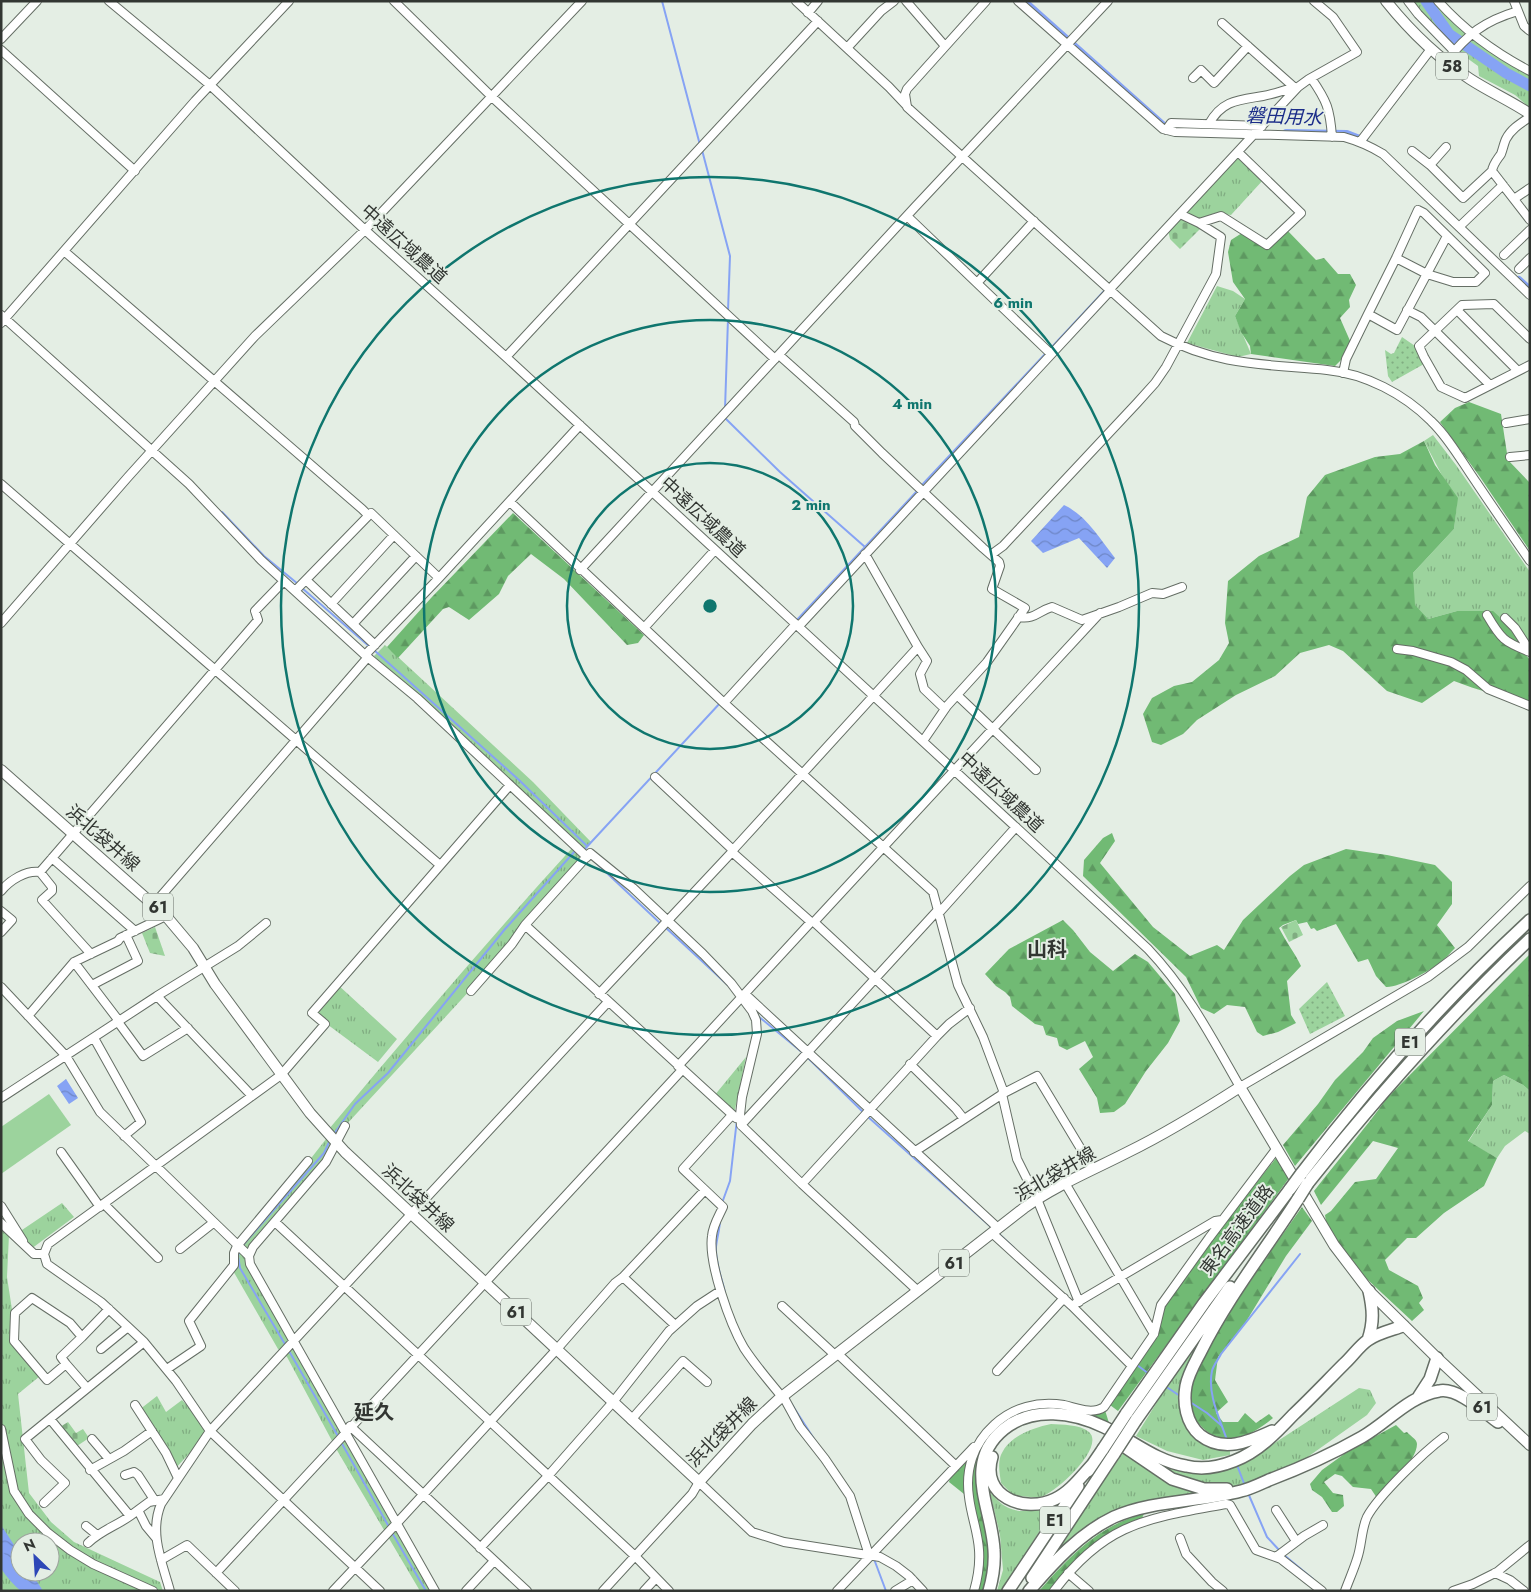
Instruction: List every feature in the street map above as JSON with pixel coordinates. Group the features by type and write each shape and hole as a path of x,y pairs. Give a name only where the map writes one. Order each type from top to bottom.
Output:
{"highway":[{"name":"東名高速道路","path":"1024,1591 1131,1417 1206,1321 1360,1099 1453,995 1530,920"},
{"name":"東名高速道路","path":"1304,1179 1466,1002 1530,939"},
{"path":"1282,1427 1237,1445 1211,1442 1199,1434 1189,1421 1185,1405 1186,1384 1208,1337 1295,1195"},
{"path":"1368,1340 1374,1316 1369,1291"},
{"path":"987,1588 994,1570 994,1548 983,1492 982,1467 985,1455 1001,1432 1019,1420 1032,1415 1052,1413 1073,1417 1104,1427 1151,1454 1170,1462 1203,1468 1235,1461 1253,1452 1282,1427 1368,1340 1403,1326"},
{"path":"1419,1396 1430,1379 1437,1358"},
{"path":"1028,1591 1058,1558 1079,1540 1115,1517 1135,1510 1242,1491 1297,1470 1362,1437 1419,1396 1441,1390 1453,1392 1498,1422"},
{"path":"1092,1465 1069,1490 1056,1499 1043,1504 1016,1503 1008,1500 995,1487 989,1468 997,1447 1014,1429 1034,1421 1052,1419 1100,1431 1172,1479 1204,1489 1241,1488 1270,1480"},
{"name":"東名高速道路","path":"1008,1591 1092,1465 1108,1452"}],"main road":[{"name":"58","path":"1386,1 1401,20 1430,49 1470,79 1530,116"},
{"name":"浜北袋井線","path":"1,770 166,916 193,948 215,984 310,1113 333,1139 699,1482 752,1424 782,1396 1037,1199 1165,1133 1240,1087"},
{"name":"61","path":"1240,1087 1334,1245 1369,1291 1403,1326 1530,1445"},
{"name":"61","path":"1437,1358 1464,1389 1530,1453"}],"street":[{"path":"1,39 36,1"},
{"name":"中遠広域農道","path":"109,1 210,85 365,230 506,357 1128,929 1168,970 1183,990 1240,1087"},
{"path":"289,1 210,85 3,319 189,484 234,533 284,582 417,698 587,857"},
{"path":"394,1 491,96 777,357 854,422 855,426 882,453 1000,562 992,589 1025,608 987,662 945,708 923,741"},
{"path":"1,624 254,336 365,230 582,1"},
{"path":"796,1 890,87 907,106 1149,327 1178,346 1215,358 1244,363 1343,373 1370,381 1395,393 1414,406 1432,422 1448,441 1530,561"},
{"path":"808,12 818,1"},
{"path":"847,48 881,11 894,1"},
{"path":"906,1 946,46"},
{"path":"907,106 905,94 907,89 986,1"},
{"path":"1018,1 1156,124 1166,130 1175,132 1344,137 1360,142 1382,154 1530,295"},
{"path":"580,570 1108,1"},
{"path":"724,703 923,492 1296,88 1357,52 1333,17 1314,1"},
{"path":"1408,1 1454,51"},
{"path":"1438,1 1471,34 1509,61 1530,71"},
{"path":"1514,1 1524,26 1530,31"},
{"path":"1446,61 1471,34 1497,17 1518,11"},
{"path":"506,357 818,21"},
{"path":"1222,23 1296,88"},
{"path":"1193,78 1201,70 1214,83 1248,46"},
{"path":"1360,142 1430,49"},
{"path":"1,50 135,171"},
{"path":"1311,78 1328,104 1332,137"},
{"path":"1209,124 1215,113 1236,99 1265,96 1296,88"},
{"path":"1412,151 1430,165 1463,198 1492,171 1492,166 1502,153 1506,139 1513,129 1530,116"},
{"path":"1166,130 1171,123 1262,126"},
{"path":"1430,165 1446,147"},
{"path":"1199,223 1221,216 1267,245 1301,213 1238,152"},
{"path":"1492,171 1530,220"},
{"path":"1459,227 1503,185"},
{"path":"1514,199 1530,188"},
{"path":"1343,373 1346,359 1418,210 1424,213 1485,273 1476,282 1453,282 1427,274 1396,258"},
{"path":"992,554 1003,546 1137,402 1161,374 1178,346 1216,274 1222,237 1180,214"},
{"path":"907,216 1051,354"},
{"path":"977,283 1034,221"},
{"path":"1504,255 1530,230"},
{"path":"1368,314 1397,330 1448,236"},
{"path":"64,251 368,516"},
{"path":"1519,269 1530,258"},
{"path":"1530,339 1494,304 1462,305 1419,346 1441,387 1465,398 1530,365"},
{"path":"1407,310 1422,317 1490,385"},
{"path":"1457,310 1518,371"},
{"path":"1506,423 1530,420"},
{"path":"154,904 297,741 375,645 440,578 580,425"},
{"path":"1510,457 1530,454"},
{"path":"1,484 440,865"},
{"path":"510,502 580,570 801,774 933,892 958,985 983,1037 1003,1094 1015,1152 1037,1199 1076,1304"},
{"path":"295,591 370,513 440,578"},
{"path":"331,604 394,535"},
{"path":"644,628 716,550"},
{"path":"865,554 926,661 920,674 924,689 945,708"},
{"path":"353,624 416,556"},
{"path":"306,580 375,645"},
{"path":"40,872 258,620 255,611 284,582"},
{"path":"1018,617 1027,619 1035,617 1052,607 1082,620 1152,593 1163,594 1182,586"},
{"path":"216,1573 680,1068 743,996 884,848 1100,613"},
{"path":"1488,615 1502,639 1530,652"},
{"path":"1505,618 1515,628 1530,652"},
{"path":"599,994 918,647"},
{"path":"1397,649 1413,651 1451,662 1466,670 1488,688 1530,706"},
{"path":"957,694 1036,770"},
{"path":"655,777 732,851 936,1036"},
{"path":"380,1591 210,1431 167,1369 144,1342 109,1309 48,1264 44,1254 48,1244 281,1074 326,1024 312,1013 510,785"},
{"path":"741,1124 1016,827"},
{"path":"471,991 525,925 590,853 634,888 743,996 914,1152 1064,1298 1076,1304 1132,1366"},
{"path":"52,858 135,931"},
{"path":"1,891 7,884 31,871 40,872 52,887 52,891 42,900 91,954"},
{"path":"1240,1087 1443,967 1468,947 1530,886"},
{"path":"1,911 12,920 1,932"},
{"path":"28,1016 74,962 166,916"},
{"path":"1,1098 157,996 238,946 266,923"},
{"path":"525,925 732,1115 802,1184 918,1291"},
{"path":"92,985 138,961 126,935"},
{"path":"74,962 144,1056 188,1028"},
{"path":"1,987 66,1056 100,1112 249,1256"},
{"path":"157,996 252,1096"},
{"path":"741,1124 742,1097 757,1034 756,1020 743,996"},
{"path":"171,1590 156,1538 157,1513 164,1499 210,1431 608,1002"},
{"path":"802,1184 936,1036 970,1008"},
{"path":"94,1038 141,1122 124,1136"},
{"path":"910,1064 956,1109 964,1120"},
{"path":"914,1152 1003,1094 1037,1076 1093,1169"},
{"path":"732,1115 683,1169 723,1207 716,1221 712,1237 713,1254 720,1291 726,1310 744,1348 782,1396 800,1427 850,1496 870,1555"},
{"path":"344,1126 333,1139 326,1162 253,1247 249,1256 250,1264 348,1429 435,1591"},
{"path":"974,1591 977,1582 979,1549 968,1485 971,1460 986,1432 1004,1417 1018,1409 1032,1405 1047,1404 1088,1411 1100,1410 1104,1407 1154,1334 1161,1305 1277,1148"},
{"path":"61,1152 102,1205 158,1258"},
{"path":"167,1369 202,1346 189,1321 234,1266 234,1254 237,1246 308,1161"},
{"path":"1065,1183 1154,1334"},
{"path":"333,1591 557,1349 615,1283 623,1277 705,1190"},
{"path":"1,1206 28,1249"},
{"path":"1076,1304 1215,1221 1222,1220"},
{"path":"274,1222 635,1556 669,1591"},
{"path":"1,1223 34,1254 44,1254"},
{"path":"180,1249 213,1223"},
{"path":"623,1277 675,1326"},
{"path":"480,1548 548,1476 613,1402 675,1326 697,1306 720,1291"},
{"path":"66,1364 48,1380 14,1341 15,1312 32,1298 70,1323 82,1337"},
{"path":"997,1371 1064,1298"},
{"path":"782,1306 956,1466"},
{"path":"87,1388 61,1357 109,1309"},
{"path":"101,1349 128,1327"},
{"path":"44,1503 64,1483 41,1460 25,1439 144,1342"},
{"path":"631,1420 683,1362 707,1382"},
{"path":"135,1405 166,1453 178,1478"},
{"path":"50,1419 90,1470 130,1516"},
{"path":"1,1428 14,1491 29,1514 70,1550 106,1570 138,1582 153,1591"},
{"path":"348,1429 423,1494 527,1591"},
{"path":"90,1470 124,1451 152,1430"},
{"path":"1345,1591 1358,1558 1367,1518 1409,1469 1444,1438"},
{"path":"92,1439 109,1459"},
{"path":"837,1591 979,1443"},
{"path":"124,1475 134,1472 138,1475 155,1501"},
{"path":"604,1591 692,1494 699,1482 752,1532 784,1542 880,1558 896,1566 913,1580 922,1591"},
{"path":"88,1543 97,1535 119,1524 149,1502 164,1499"},
{"path":"1054,1591 1086,1554 1121,1530 1154,1518 1226,1504 1230,1505 1256,1550 1288,1563 1322,1591"},
{"path":"138,1510 146,1526 156,1538"},
{"path":"1276,1510 1296,1541"},
{"path":"1276,1557 1296,1541 1322,1525"},
{"path":"86,1526 97,1535"},
{"path":"1180,1538 1186,1554 1223,1591"},
{"path":"1453,1591 1495,1573 1530,1544"},
{"path":"161,1560 187,1545 235,1591"},
{"path":"466,1591 494,1561"},
{"path":"1068,1573 1089,1591"},
{"path":"1495,1573 1510,1580 1524,1591"},
{"path":"644,1591 656,1578"},
{"path":"895,1591 913,1580"},
{"path":"977,1582 987,1588"}],"green space":[{"path":"1409,1 1436,1 1439,6 1530,73 1530,108 1515,95 1479,76 1478,66 1453,48"},
{"path":"1239,156 1264,179 1231,215 1215,213 1200,219 1186,212"},
{"path":"1181,217 1201,228 1180,249 1170,239 1168,230"},
{"path":"1285,228 1316,260 1324,258 1338,274 1350,274 1356,285 1349,300 1350,307 1340,318 1351,343 1335,366 1251,354 1250,346 1241,332 1235,316 1245,299 1233,282 1228,252 1231,240 1242,233 1270,245"},
{"path":"1217,286 1233,291 1245,299 1235,316 1251,354 1238,357 1187,343"},
{"path":"1402,337 1415,346 1424,364 1392,382 1388,376 1385,350 1391,354 1394,353"},
{"path":"1469,402 1501,414 1508,460 1530,483 1530,551 1440,422 1455,408"},
{"path":"1433,435 1530,572 1530,648 1505,618 1457,611 1428,619 1413,610 1413,573 1454,529 1457,504 1424,441"},
{"path":"1424,441 1435,465 1458,498 1454,529 1413,573 1415,605 1428,619 1457,611 1493,611 1520,636 1520,648 1530,660 1530,705 1454,681 1422,703 1387,691 1343,651 1329,645 1300,653 1275,676 1236,695 1197,720 1183,734 1161,745 1152,742 1143,714 1152,698 1174,686 1192,682 1219,660 1229,643 1225,623 1228,581 1259,556 1299,537 1307,497 1325,475 1375,457 1400,454"},
{"path":"513,513 644,635 638,643 627,645 564,579 531,554 508,576 499,594 469,620 449,607 443,609 398,658 387,647 431,598"},
{"path":"385,645 533,782 591,842 583,851 374,656"},
{"path":"1112,833 1115,841 1100,863 1153,927 1190,956 1217,945 1224,950 1243,920 1290,876 1304,865 1346,849 1435,865 1452,882 1452,904 1437,925 1455,948 1436,966 1422,974 1398,985 1386,987 1376,976 1368,959 1358,962 1336,924 1317,931 1314,928 1311,929 1307,922 1298,924 1296,920 1283,925 1279,928 1301,966 1287,981 1291,1015 1296,1023 1278,1032 1263,1036 1257,1032 1245,1007 1227,1005 1214,1014 1201,1008 1186,977 1083,876 1084,860 1103,838"},
{"path":"574,846 585,856 496,962 346,1125 324,1161 253,1247 250,1264 434,1591 420,1591 338,1452 287,1357 278,1349 232,1269 234,1253 326,1139 329,1129 389,1057"},
{"path":"1063,920 1090,952 1113,971 1135,954 1148,962 1175,994 1180,1021 1168,1043 1146,1071 1125,1104 1114,1112 1100,1113 1097,1098 1079,1069 1093,1057 1085,1041 1067,1050 1059,1046 1057,1038 1046,1035 1043,1026 1035,1024 1012,1006 1010,997 985,974 1009,949"},
{"path":"1296,920 1303,935 1289,942 1281,927"},
{"path":"155,927 165,956 150,953 142,933"},
{"path":"1530,954 1530,1091 1504,1075 1493,1081 1492,1105 1468,1141 1497,1158 1484,1186 1444,1213 1416,1238 1407,1238 1385,1260 1389,1270 1418,1286 1423,1298 1419,1303 1424,1310 1412,1321 1354,1267 1326,1222 1325,1215 1331,1211 1355,1182 1376,1179 1398,1148 1373,1141 1321,1205 1314,1191 1387,1098"},
{"path":"1327,982 1345,1016 1310,1034 1299,1009"},
{"path":"337,984 397,1039 378,1062 312,1013"},
{"path":"1424,1011 1295,1166 1283,1145 1318,1104 1335,1080 1363,1052 1373,1038 1397,1021"},
{"path":"746,1057 734,1114 714,1096"},
{"path":"1504,1075 1530,1091 1530,1134 1525,1131 1505,1146 1497,1158 1468,1142 1492,1105 1493,1081"},
{"path":"49,1094 71,1125 1,1174 1,1127"},
{"path":"1276,1158 1289,1178 1118,1411 1110,1405 1153,1340 1161,1305"},
{"path":"62,1203 74,1217 31,1249 19,1232"},
{"path":"1302,1207 1312,1221 1286,1256 1244,1325 1218,1357 1215,1380 1228,1402 1216,1413 1223,1422 1238,1422 1245,1413 1256,1423 1269,1414 1273,1418 1241,1438 1234,1440 1220,1439 1206,1431 1187,1412 1193,1380 1221,1325"},
{"path":"1,1226 9,1235 7,1277 13,1316 12,1343 40,1376 18,1394 29,1493 51,1522 74,1542 160,1582 163,1591 1,1591"},
{"path":"1188,1352 1192,1354 1186,1388 1199,1434 1230,1445 1230,1455 1203,1460 1167,1451 1136,1436"},
{"path":"1359,1388 1370,1390 1376,1403 1367,1415 1292,1468 1235,1486 1194,1482 1170,1474 1127,1443 1176,1469 1219,1470 1264,1450"},
{"path":"157,1396 166,1412 182,1400 210,1431 174,1470 139,1410"},
{"path":"1039,1404 1104,1407 1109,1423 1021,1415 981,1462 995,1553 987,1591 977,1591 981,1580 978,1542 969,1498 949,1482 952,1470 1014,1411"},
{"path":"68,1422 76,1433 83,1429 89,1438 74,1448 60,1427"},
{"path":"1051,1424 1071,1425 1085,1429 1089,1432 1092,1439 1091,1448 1067,1479 1047,1494 1040,1497 1013,1495 1001,1483 999,1464 1003,1451 1014,1439 1028,1431"},
{"path":"1396,1425 1417,1442 1416,1451 1407,1465 1377,1498 1371,1489 1353,1487 1342,1476 1335,1474 1324,1482 1333,1493 1343,1495 1344,1506 1337,1512 1332,1512 1322,1497 1312,1490 1310,1484 1322,1470 1347,1452"},
{"path":"1123,1453 1177,1487 1205,1494 1116,1511 1050,1558"},
{"path":"990,1492 1003,1505 1019,1511 1032,1510 1059,1500 1002,1591 997,1591 1003,1570 1000,1535"},
{"path":"1144,1514 1142,1518 1111,1532 1072,1563 1052,1591 1039,1591 1061,1566 1099,1534 1128,1519"}],"water":[{"path":"1064,505 1086,521 1115,558 1107,568 1079,538 1043,553 1031,541"},
{"path":"66,1079 78,1098 69,1104 57,1086"},
{"path":"1,1525 10,1539 10,1570 1,1556"},
{"path":"17,1582 37,1582 43,1591 23,1591"}],"waterway":[{"path":"662,1 700,145"},
{"name":"磐田用水","path":"1025,1 1164,125 1173,128 1229,130"},
{"path":"1426,1 1449,34 1506,73 1530,86"},
{"name":"磐田用水","path":"1286,132 1347,133 1365,140"},
{"path":"702,150 730,256 728,311"},
{"name":"磐田用水","path":"1519,279 1530,289"},
{"path":"1050,349 1106,289"},
{"path":"725,409 728,319"},
{"path":"921,486 1046,353"},
{"path":"725,418 780,472 865,547"},
{"path":"795,622 918,490"},
{"path":"222,512 264,556 298,584"},
{"path":"302,588 370,647"},
{"path":"374,650 519,780 587,846"},
{"path":"583,851 721,702"},
{"path":"334,1134 355,1104 388,1073 505,929 575,851"},
{"path":"593,860 661,924"},
{"path":"665,927 731,988"},
{"path":"758,1016 803,1053"},
{"path":"806,1056 864,1113"},
{"path":"867,1116 990,1226"},
{"path":"722,1203 730,1181 737,1119"},
{"path":"242,1246 324,1153 330,1140"},
{"path":"720,1219 716,1253 725,1293"},
{"path":"999,1234 1014,1248"},
{"path":"240,1250 238,1256 240,1268 286,1346"},
{"path":"1227,1440 1211,1389 1213,1369 1221,1354 1300,1254"},
{"path":"289,1351 339,1438"},
{"path":"754,1356 766,1372"},
{"path":"1137,1365 1149,1374"},
{"path":"1165,1386 1180,1396"},
{"path":"789,1400 816,1442"},
{"path":"1190,1402 1222,1426"},
{"path":"341,1442 389,1527"},
{"path":"1237,1465 1245,1486"},
{"path":"1248,1493 1267,1537 1280,1551"},
{"path":"391,1531 426,1591"},
{"path":"1284,1555 1313,1579"},
{"path":"1,1558 21,1584 30,1591"},
{"path":"874,1559 886,1591"}],"district":[{"name":"山科","path":"1047,949"},
{"name":"延久","path":"374,1412"}]}
